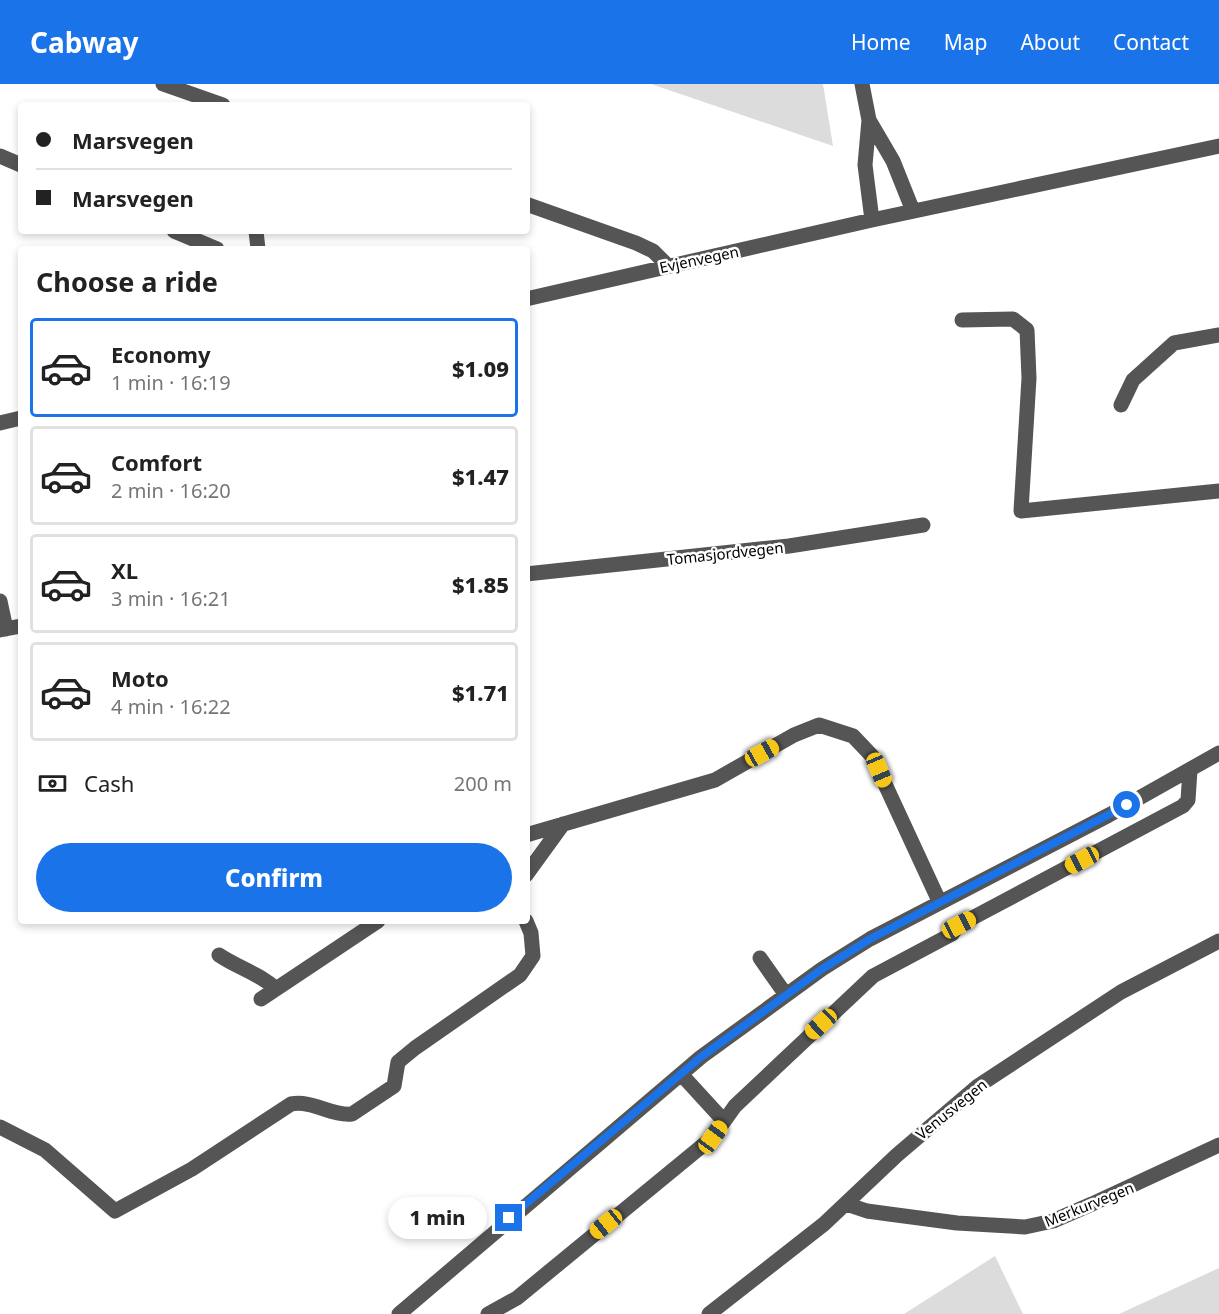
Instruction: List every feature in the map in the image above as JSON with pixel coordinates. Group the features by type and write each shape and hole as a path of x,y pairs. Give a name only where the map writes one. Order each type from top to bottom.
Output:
{"street":[{"path":"163,84 214,102"},
{"path":"862,84 869,120 865,165 872,220"},
{"path":"869,120 893,161 913,211"},
{"name":"Evjenvegen","path":"530,298 872,220 1219,146"},
{"path":"0,156 18,164"},
{"path":"530,205 636,243 653,251 668,266"},
{"path":"181,234 209,246"},
{"path":"962,320 1013,319 1027,330 1029,378 1021,512 1219,491"},
{"path":"1121,405 1133,380 1174,343 1219,335"},
{"path":"0,423 18,419"},
{"name":"Tomasjordvegen","path":"530,574 789,546 923,525"},
{"path":"0,601 9,628"},
{"path":"530,834 715,780 794,735 819,725 853,736 872,756 940,903"},
{"path":"399,1314 681,1074 786,995 861,945 1219,753"},
{"path":"488,1314 517,1298 713,1137 735,1106 873,976 952,934 959,925 1184,806 1188,800 1190,770"},
{"path":"530,869 563,824"},
{"path":"261,999 374,924"},
{"path":"0,1127 45,1150 115,1211 192,1169 291,1104 303,1102 345,1115 352,1114 394,1086 398,1062 520,975 533,956 531,933 527,924"},
{"name":"Venusvegen","path":"710,1314 846,1204 951,1107 1004,1067 1121,992 1219,941"},
{"path":"219,955 237,967 263,976 276,989"},
{"path":"760,958 786,995"},
{"path":"681,1074 724,1121"},
{"name":"Merkurvegen","path":"846,1204 867,1211 923,1219 1024,1227 1053,1221 1219,1145"}],"shaded area":[{"path":"651,84 823,84 833,146"},
{"path":"995,1256 1023,1314 904,1314"},
{"path":"1219,1268 1219,1314 1119,1314"}],"route":[{"path":"509,1218 701,1057 822,969 870,939 1127,805"}]}
